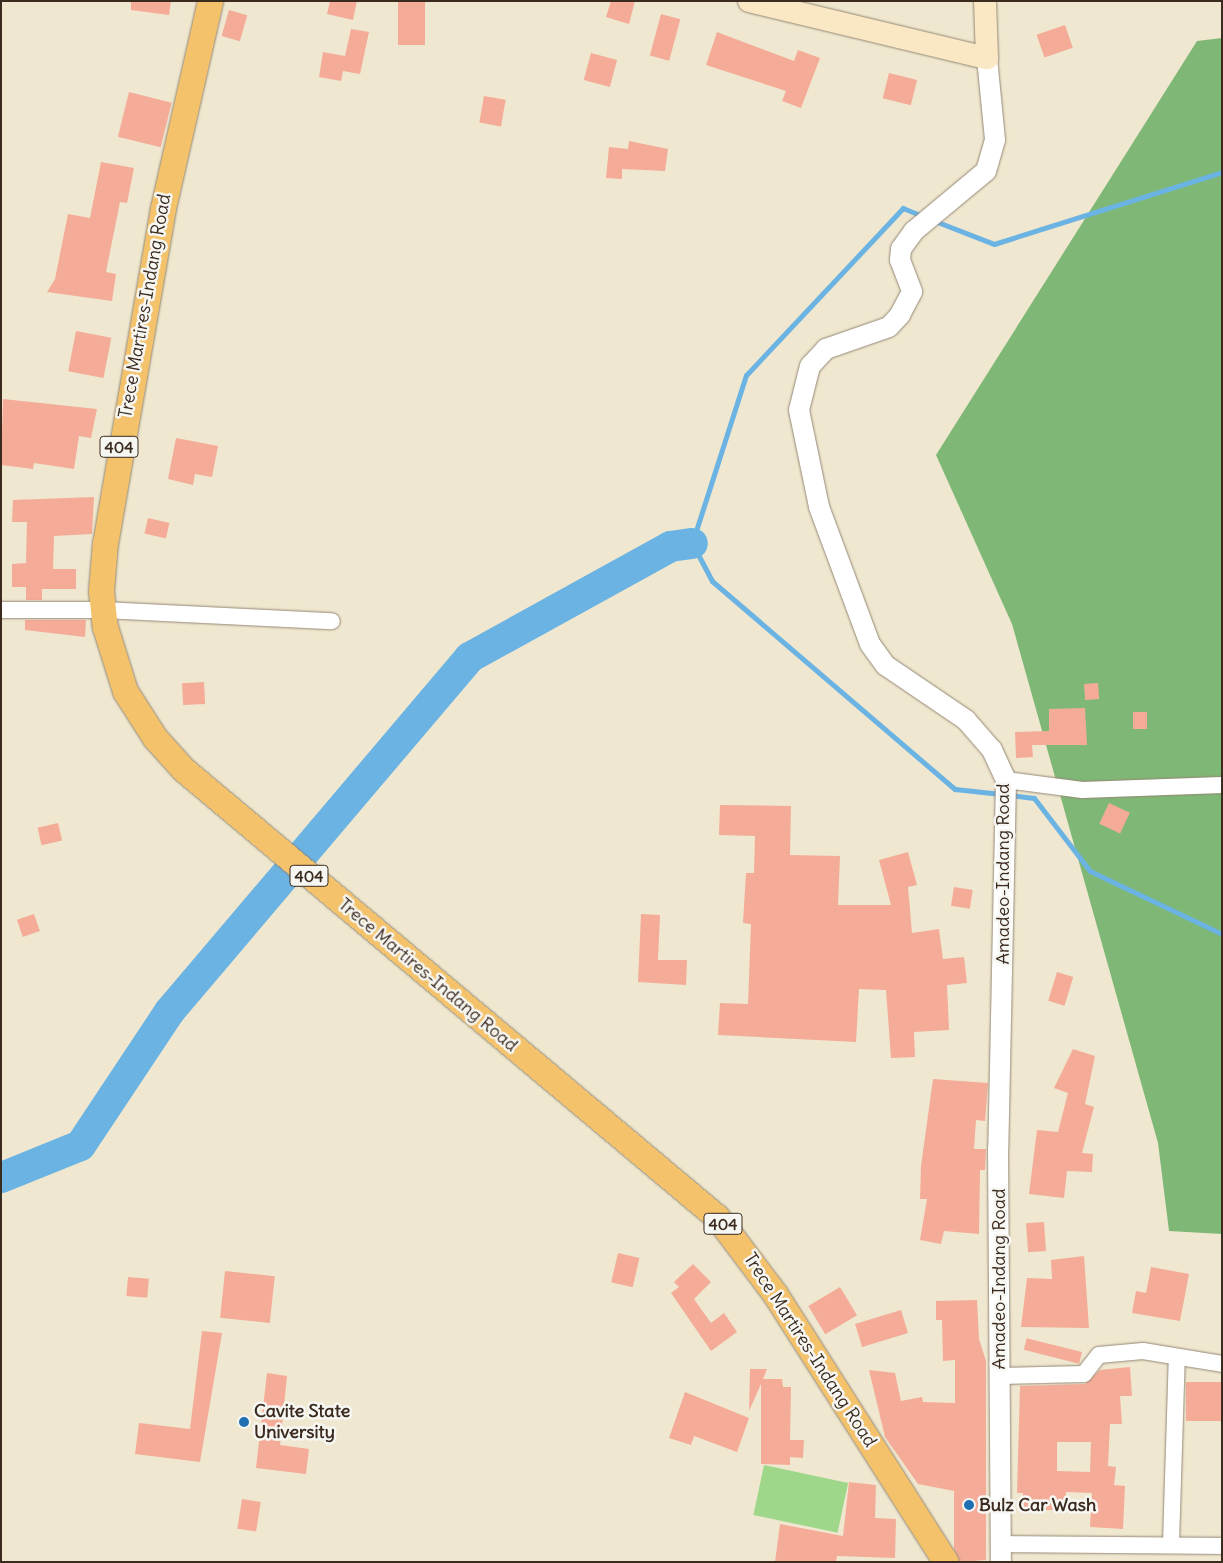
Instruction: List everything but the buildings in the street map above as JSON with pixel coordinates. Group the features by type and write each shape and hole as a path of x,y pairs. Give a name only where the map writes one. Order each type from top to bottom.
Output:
{"main road":[{"name":"Trece Martires-Indang Road","path":"210,1 168,181 128,393 105,543 103,610 118,676 144,723 183,768 353,913 717,1217 775,1294 946,1562"},
{"path":"749,1 987,58"},
{"name":"Amadeo-Indang Road","path":"985,1 987,58"}],"street":[{"name":"Amadeo-Indang Road","path":"987,58 995,140 992,158 978,181 947,202 914,231 901,249 900,260 912,292 904,310 889,327 826,350 810,366 803,383 800,427 838,570 870,644 885,665 966,720 992,750 1006,783 998,1148 1001,1553"},
{"path":"1,610 103,610 332,622"},
{"path":"1006,783 1082,790 1222,785"},
{"path":"1000,1376 1084,1374 1099,1355 1118,1352 1177,1357 1222,1364"},
{"path":"1171,1543 1177,1357"},
{"path":"1001,1553 1171,1543 1222,1546"}],"green space":[{"path":"1222,38 1222,1234 1169,1231 1158,1143 1012,624 936,455 1197,41"},
{"path":"764,1465 848,1483 838,1533 753,1515"}],"waterway":[{"path":"935,221 994,244 1222,172"},
{"path":"925,217 903,208 746,375 692,543 712,581 955,789 1001,794"},
{"path":"1,1177 80,1145 169,1011 469,657 670,546 692,543"},
{"path":"1010,795 1034,798 1090,871 1222,934"}],"place":[{"name":"Cavite State University","path":"244,1422"},
{"name":"Bulz Car Wash","path":"969,1505"}]}
